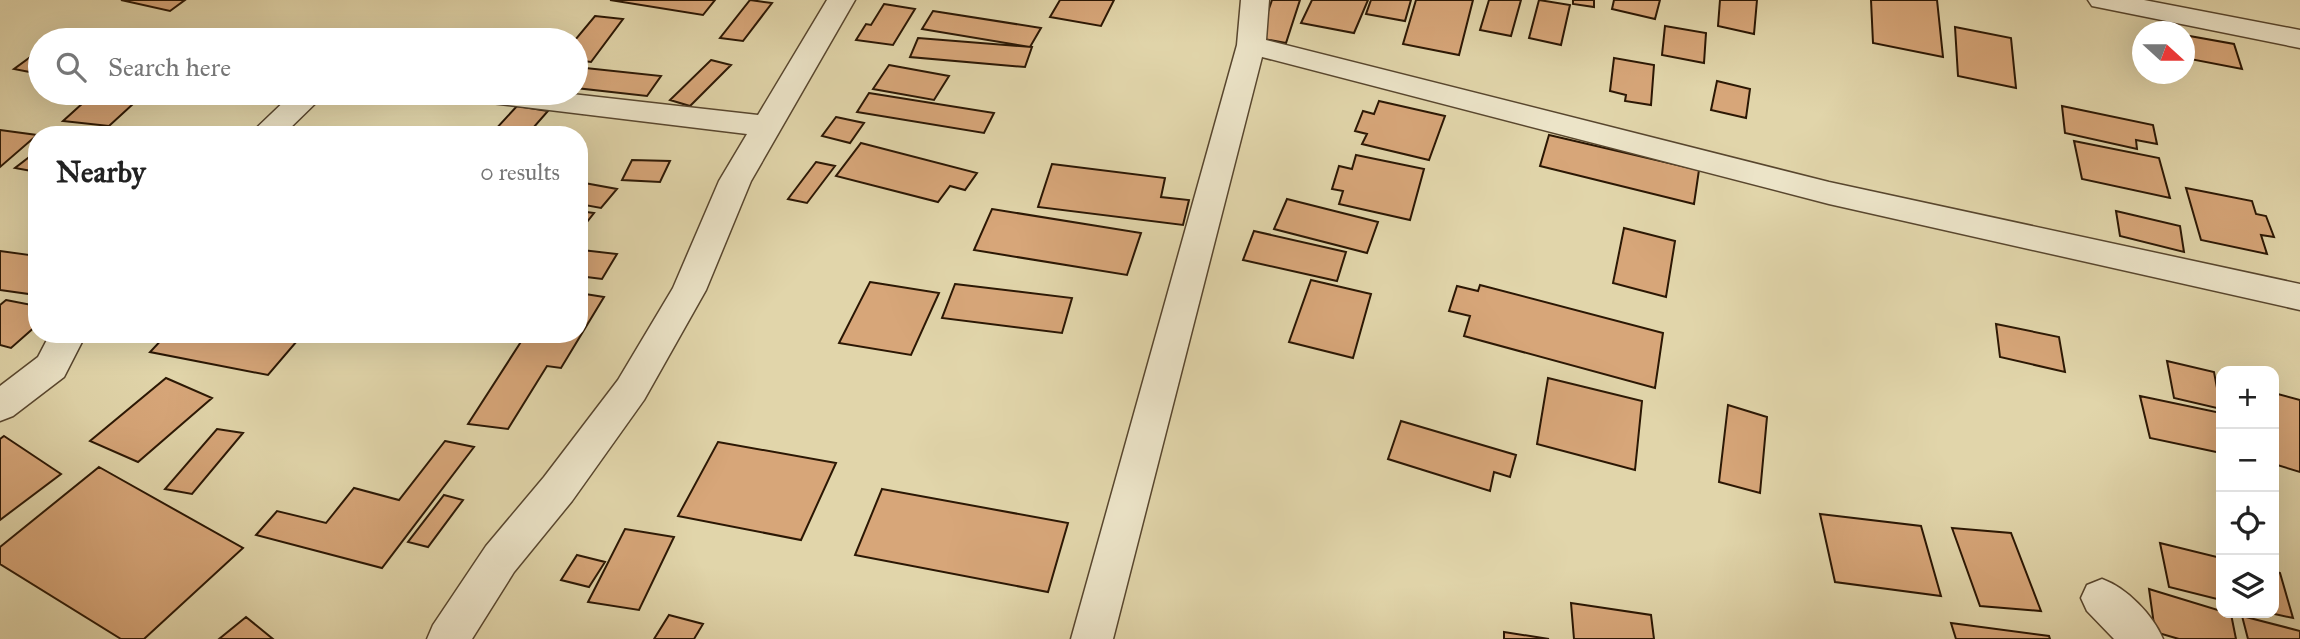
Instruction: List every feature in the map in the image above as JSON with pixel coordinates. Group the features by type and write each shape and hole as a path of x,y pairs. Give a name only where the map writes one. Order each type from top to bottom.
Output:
{"street":[{"path":"448,639 500,559 558,489 631,390 689,290 735,181 841,0"},
{"path":"1092,639 1251,45 1255,0"},
{"path":"2102,0 2300,38"},
{"path":"1251,45 1829,193 2300,297"},
{"path":"274,126 298,105"},
{"path":"586,105 766,126"},
{"path":"0,407 51,367 63,343"},
{"path":"2102,598 2141,639"}],"building":[{"path":"121,0 185,0 170,11"},
{"path":"610,0 715,0 703,15"},
{"path":"750,0 772,3 743,41 720,38"},
{"path":"1060,0 1114,0 1101,26 1050,17"},
{"path":"1272,0 1300,0 1286,43 1259,38"},
{"path":"1312,0 1368,0 1354,33 1301,23"},
{"path":"1371,0 1411,0 1405,21 1366,14"},
{"path":"1416,0 1473,0 1459,55 1403,44"},
{"path":"1489,0 1521,0 1511,36 1480,30"},
{"path":"1539,0 1570,5 1561,45 1529,38"},
{"path":"1573,0 1594,0 1594,7 1573,4"},
{"path":"1614,0 1660,0 1655,19 1612,9"},
{"path":"1720,0 1757,0 1754,34 1718,26"},
{"path":"1871,0 1937,0 1943,57 1873,43"},
{"path":"884,4 915,9 893,45 856,40 866,24 871,25"},
{"path":"933,11 1041,28 1030,47 922,29"},
{"path":"595,16 623,19 591,62 588,62 588,28 585,28"},
{"path":"1665,26 1706,33 1704,63 1662,55"},
{"path":"1955,27 2011,38 2016,88 1958,76"},
{"path":"2195,37 2234,44 2242,69 2195,60"},
{"path":"918,38 1032,47 1025,67 910,57"},
{"path":"1614,58 1654,65 1651,105 1625,101 1626,95 1610,91"},
{"path":"28,59 28,72 14,69"},
{"path":"711,60 731,65 690,106 670,100"},
{"path":"889,65 949,76 934,100 873,89"},
{"path":"588,68 661,76 647,96 588,89"},
{"path":"1717,81 1750,89 1746,118 1711,110"},
{"path":"869,93 994,113 984,133 857,112"},
{"path":"1379,101 1445,116 1429,160 1362,144 1367,134 1355,131 1363,111 1374,114"},
{"path":"81,105 132,105 109,126 63,121"},
{"path":"517,106 548,111 535,126 499,126"},
{"path":"2062,106 2153,125 2157,144 2136,140 2137,149 2065,133"},
{"path":"836,117 864,123 850,143 822,136"},
{"path":"0,130 28,134 28,143 0,167"},
{"path":"1549,135 1699,170 1694,204 1540,166"},
{"path":"2074,141 2159,158 2170,198 2082,179"},
{"path":"861,143 977,173 965,190 950,186 938,202 836,176"},
{"path":"1356,155 1424,169 1410,220 1339,204 1343,191 1332,189 1339,166 1352,169"},
{"path":"28,158 28,170 15,168"},
{"path":"632,160 670,161 660,182 622,180"},
{"path":"816,162 835,166 807,203 788,199"},
{"path":"1052,164 1165,178 1161,197 1189,200 1183,225 1038,207"},
{"path":"588,184 617,189 601,208 588,206"},
{"path":"2186,188 2252,201 2256,214 2266,216 2274,237 2261,235 2267,254 2201,240"},
{"path":"1287,199 1378,222 1367,253 1274,229"},
{"path":"992,209 1141,233 1127,275 974,250"},
{"path":"2116,211 2180,226 2184,252 2120,236"},
{"path":"1624,228 1675,241 1666,297 1613,283"},
{"path":"1254,231 1346,252 1337,281 1243,260"},
{"path":"0,251 28,255 28,294 0,290"},
{"path":"588,251 617,254 602,279 588,277"},
{"path":"1311,280 1371,294 1353,358 1289,342"},
{"path":"870,282 939,293 911,355 839,343"},
{"path":"955,284 1072,298 1062,333 942,318"},
{"path":"1480,285 1663,333 1655,388 1464,336 1470,316 1449,311 1457,286 1478,291"},
{"path":"588,294 604,297 588,323"},
{"path":"6,300 28,304 28,333 11,348 0,345 0,305"},
{"path":"1996,324 2059,337 2065,372 2000,357"},
{"path":"158,343 295,343 268,375 150,352"},
{"path":"520,343 576,343 561,368 547,366 508,429 468,424"},
{"path":"2167,361 2214,372 2216,408 2174,398"},
{"path":"166,378 212,398 138,462 90,441"},
{"path":"1548,378 1642,401 1635,470 1537,444"},
{"path":"2279,394 2300,400 2300,472 2279,466"},
{"path":"2140,396 2216,412 2216,452 2150,438"},
{"path":"1728,405 1767,417 1760,493 1719,482"},
{"path":"1401,421 1516,455 1510,477 1494,472 1490,491 1388,459"},
{"path":"217,429 243,433 192,494 165,489"},
{"path":"4,436 61,474 0,520 0,439"},
{"path":"445,441 474,447 382,568 256,535 277,511 326,523 354,488 399,500"},
{"path":"718,442 836,463 801,540 678,516"},
{"path":"99,467 243,548 144,639 121,639 0,564 0,547"},
{"path":"882,489 1068,523 1048,592 855,555"},
{"path":"444,495 463,500 428,547 408,542"},
{"path":"1820,514 1921,526 1941,596 1835,582"},
{"path":"1952,528 2011,533 2041,611 1980,606"},
{"path":"625,529 674,537 639,610 588,602"},
{"path":"2160,543 2216,557 2216,599 2169,587"},
{"path":"577,555 605,562 589,587 561,580"},
{"path":"2279,573 2280,573 2293,618 2279,615"},
{"path":"2149,589 2216,609 2216,618 2232,618 2236,639 2179,639 2155,632"},
{"path":"1571,603 1651,615 1654,639 1574,639"},
{"path":"669,615 703,624 694,639 654,639"},
{"path":"246,617 273,639 219,639"},
{"path":"2243,618 2300,631 2300,639 2248,639"},
{"path":"1951,623 2049,636 2050,639 1956,639"},
{"path":"1504,632 1549,639 1504,639"}]}
